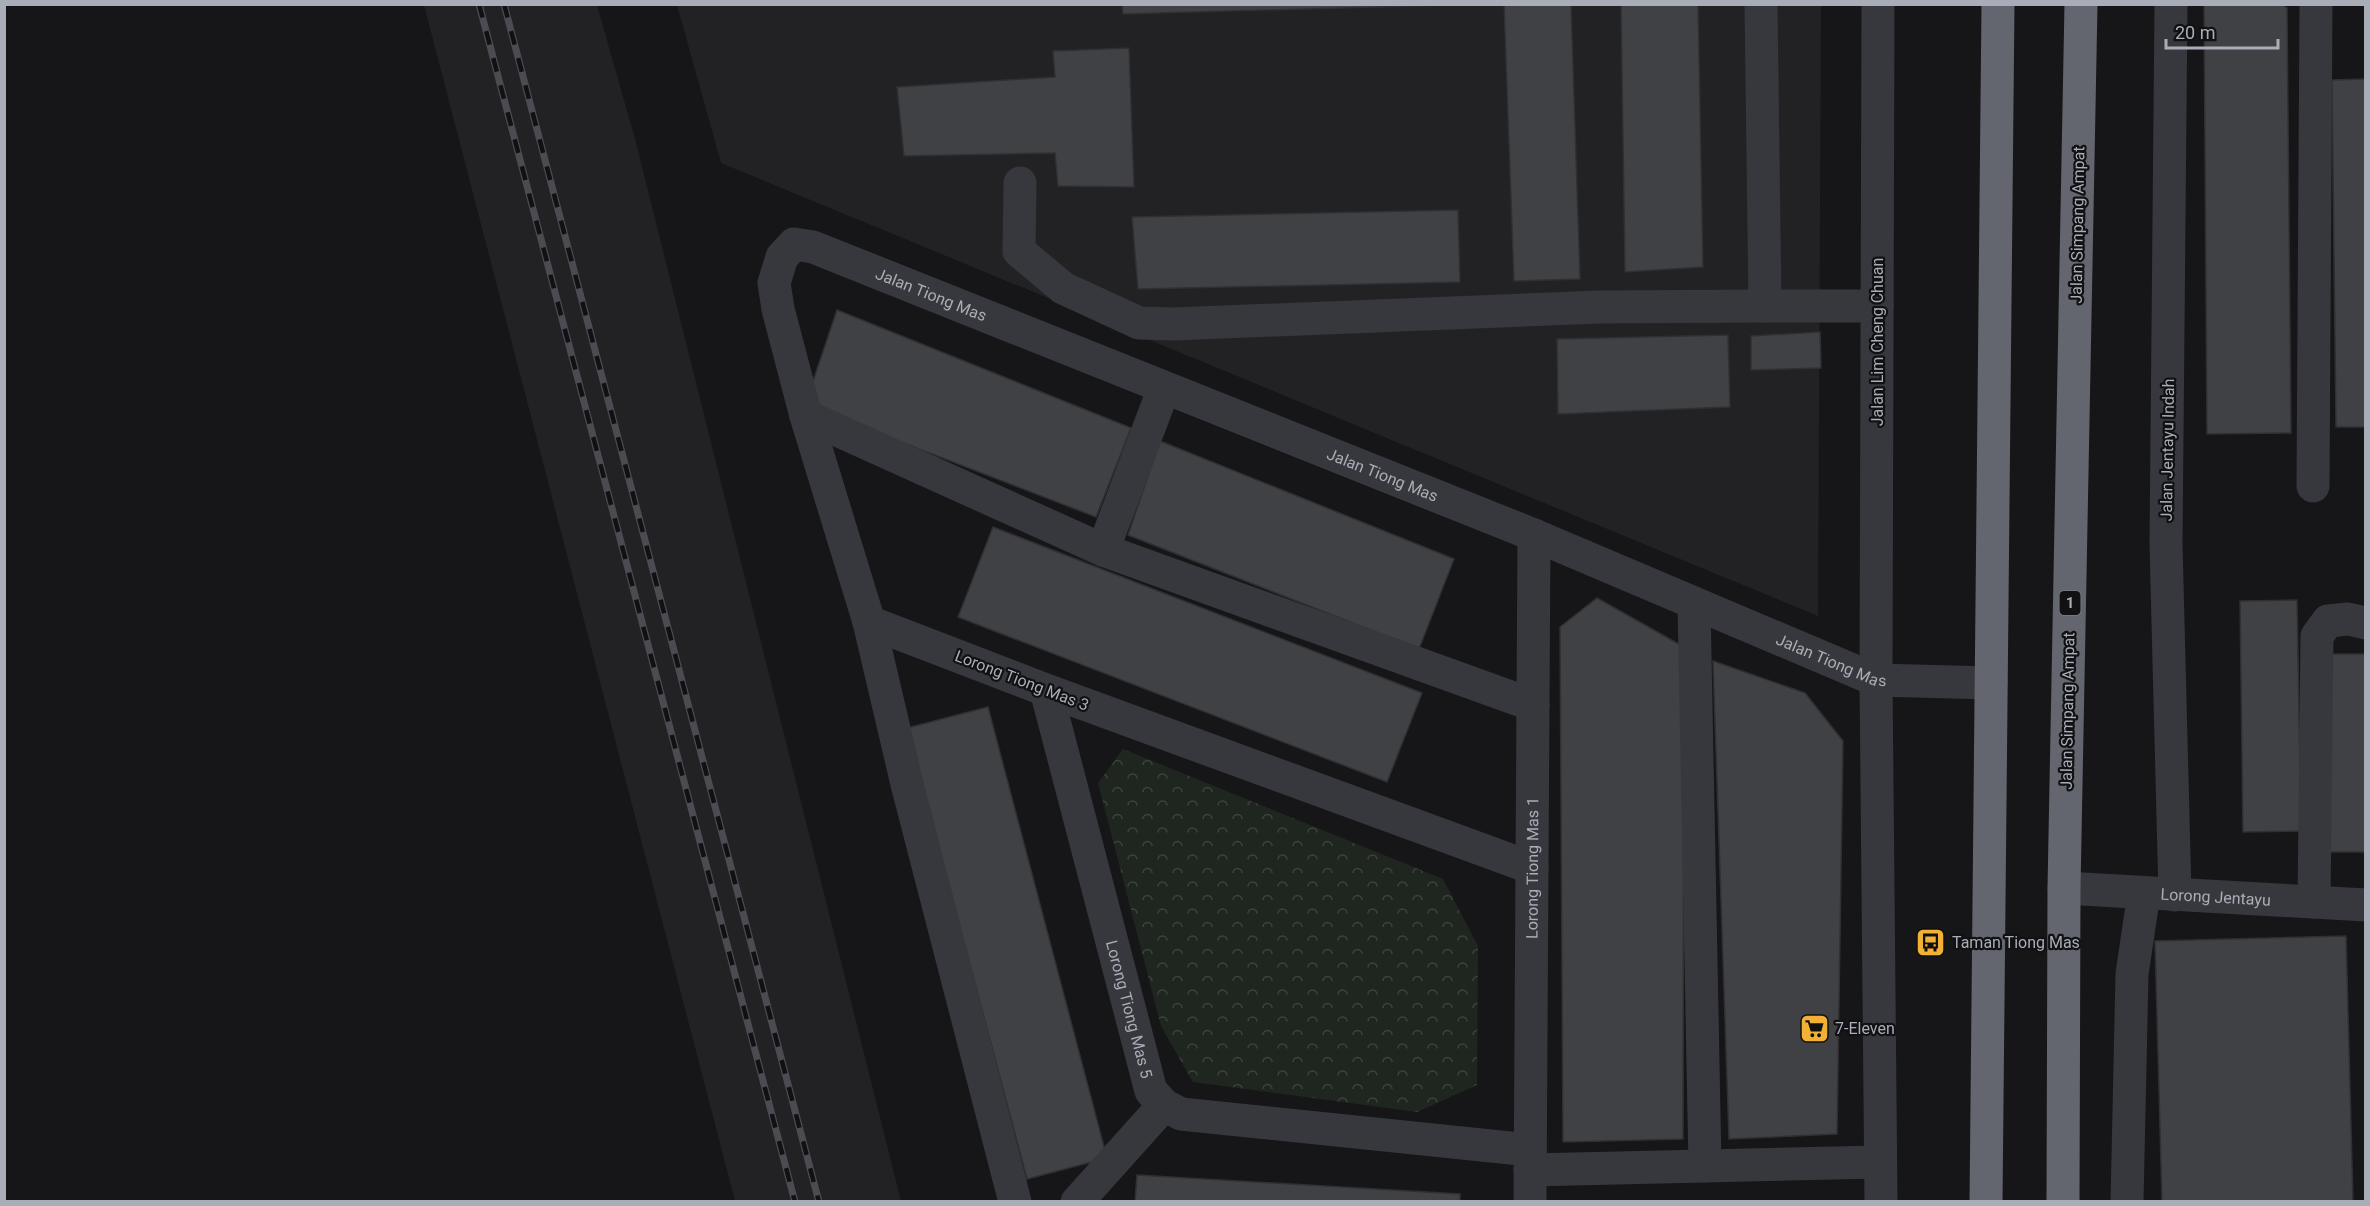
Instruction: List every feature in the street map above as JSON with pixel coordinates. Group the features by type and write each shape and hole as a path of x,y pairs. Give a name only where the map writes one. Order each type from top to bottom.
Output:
{"highway":[{"path":"1986,1202 1998,4"},
{"name":"Jalan Simpang Ampat","path":"2063,1202 2064,888 2081,4"}],"street":[{"path":"1761,4 1765,306"},
{"name":"Jalan Lim Cheng Chuan","path":"1878,4 1875,680 1881,1202"},
{"name":"Jalan Jentayu Indah","path":"2127,1202 2132,974 2159,894 2166,544 2171,4"},
{"path":"2313,486 2316,4"},
{"path":"1020,183 1019,251 1063,288 1139,324 1600,307 1877,306"},
{"name":"Jalan Tiong Mas","path":"806,416 778,309 774,283 782,257 794,244 813,248 1534,535 1694,605 1875,680 1992,683"},
{"path":"1102,550 1164,388"},
{"path":"806,416 1102,550 1533,705"},
{"path":"806,416 869,622 906,784 1015,1202"},
{"name":"Lorong Tiong Mas 1","path":"1530,1174 1534,535"},
{"path":"1694,605 1705,1166"},
{"path":"2314,902 2317,636 2328,621 2348,619 2366,622"},
{"name":"Lorong Tiong Mas 3","path":"869,622 1046,690 1532,868"},
{"name":"Lorong Tiong Mas 5","path":"1046,690 1151,1091 1164,1105"},
{"name":"Lorong Jentayu","path":"2064,888 2366,905"},
{"path":"1077,1202 1164,1105 1181,1114 1530,1174 1705,1166 1879,1162"}],"shaded area":[{"path":"424,5 597,5 635,139 901,1201 735,1201"},
{"path":"677,5 1821,5 1818,616 721,163"}],"green space":[{"path":"1123,749 1443,879 1478,946 1477,1085 1417,1112 1193,1082 1161,1026 1098,783"}],"building":[{"path":"1122,4 1447,4 1447,5 1123,14"},
{"path":"1504,4 1571,4 1580,279 1514,281"},
{"path":"1621,4 1698,4 1703,267 1625,272"},
{"path":"2204,4 2281,4 2287,8 2291,433 2207,434"},
{"path":"1129,48 1134,187 1058,186 1055,153 904,156 897,87 1055,77 1053,51"},
{"path":"2366,79 2366,427 2336,427 2332,80"},
{"path":"1458,210 1460,282 1138,289 1132,217"},
{"path":"837,310 1131,428 1096,517 805,405"},
{"path":"1820,332 1821,368 1751,370 1751,336"},
{"path":"1728,335 1730,407 1558,414 1557,339"},
{"path":"1160,441 1454,559 1419,649 1128,535"},
{"path":"993,527 1422,693 1387,782 958,617"},
{"path":"1597,598 1684,647 1683,1139 1563,1142 1560,627"},
{"path":"2297,600 2301,831 2243,832 2240,601"},
{"path":"2329,654 2366,654 2366,852 2329,852"},
{"path":"1713,661 1805,693 1843,741 1837,1134 1729,1139"},
{"path":"988,707 1107,1158 1027,1179 907,728"},
{"path":"2346,936 2353,1202 2162,1202 2155,941"},
{"path":"1137,1175 1460,1194 1460,1202 1135,1202"}],"railway":[{"path":"479,4 795,1202"},
{"path":"504,4 819,1202"}],"place":[{"name":"Taman Tiong Mas","path":"1931,942"},
{"name":"7-Eleven","path":"1814,1028"}]}
